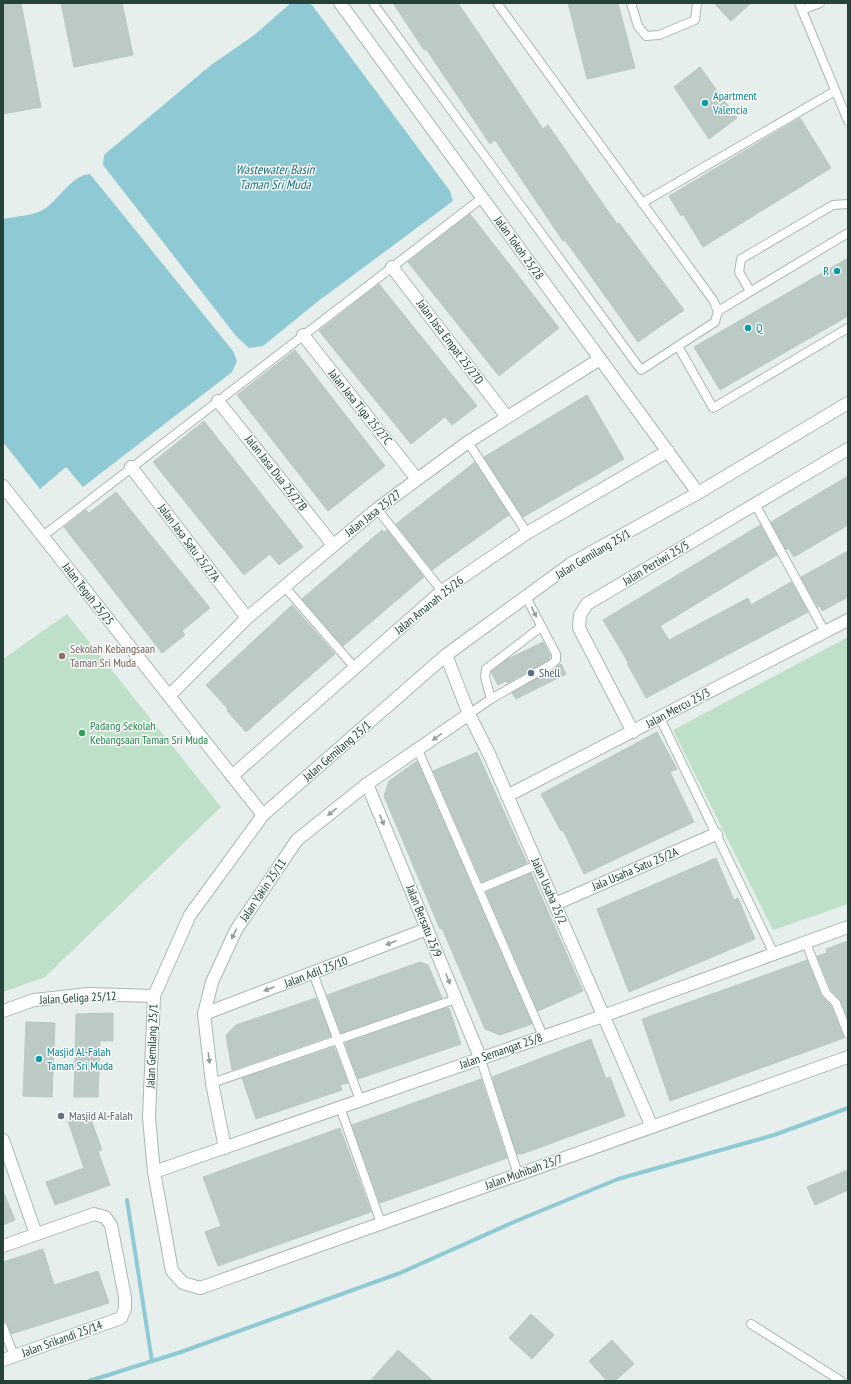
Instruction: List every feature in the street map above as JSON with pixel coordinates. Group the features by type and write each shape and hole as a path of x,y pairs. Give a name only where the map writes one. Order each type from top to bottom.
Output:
{"street":[{"name":"Jalan Tokoh 25/28","path":"340,3 698,493"},
{"name":"Jalan Jasa Empat 25/27D","path":"392,267 507,418"},
{"name":"Jalan Jasa Tiga 25/27C","path":"303,335 418,479"},
{"name":"Jalan Jasa 25/27","path":"169,696 247,618 377,509 468,442 600,359"},
{"name":"Jalan Jasa Dua 25/27B","path":"218,401 333,545"},
{"name":"Jalan Gemilang 25/1","path":"200,1288 183,1283 172,1271 154,1172 149,1118 154,996 190,915 263,815 446,656 572,564 698,493 848,403"},
{"name":"Jalan Pertiwi 25/5","path":"633,732 579,628 580,615 587,604 848,449"},
{"name":"Jalan Amanah 25/26","path":"232,776 442,592 526,533 668,451"},
{"name":"Jalan Jasa Satu 25/27A","path":"131,468 247,618"},
{"name":"Jalan Teguh 25/25","path":"3,486 263,815"},
{"name":"Jalan Mercu 25/3","path":"507,796 848,620"},
{"name":"Jalan Usaha 25/2","path":"446,656 469,714 555,904 652,1127"},
{"name":"Jalan Yakin 25/11","path":"225,1148 212,1083 204,1014 212,982 236,930 297,840 367,784 469,714"},
{"name":"Jalan Bersatu 25/9","path":"367,784 480,1058"},
{"name":"Jala Usaha Satu 25/2A","path":"555,904 716,834"},
{"name":"Jalan Semangat 25/8","path":"154,1172 603,1016 848,927"},
{"name":"Jalan Adil 25/10","path":"204,1014 427,929"},
{"name":"Jalan Geliga 25/12","path":"3,1011 34,1000 90,994 154,996"},
{"name":"Jalan Muhibah 25/7","path":"200,1288 848,1057"},
{"path":"3,1140 36,1234 3,1246"},
{"name":"Jalan Srikandi 25/14","path":"8,1358 121,1318 125,1309 125,1297 111,1224 105,1217 94,1214 36,1234"}],"lane":[{"path":"373,3 641,370 715,322 718,310 713,300 497,3"},
{"path":"631,3 638,26 646,36 660,35 696,20 696,3"},
{"path":"820,3 801,7 848,121"},
{"path":"642,203 835,91"},
{"path":"43,536 482,198"},
{"path":"750,291 739,272 741,259 833,205 848,204"},
{"path":"718,310 848,233"},
{"path":"678,346 713,408 848,328"},
{"path":"468,442 526,533"},
{"path":"755,504 824,632"},
{"path":"377,509 442,592"},
{"path":"284,586 355,668"},
{"path":"469,714 491,699 552,664 556,660 556,654 526,597"},
{"path":"491,699 485,677 486,669 541,627"},
{"path":"660,718 774,954"},
{"path":"418,750 543,1036"},
{"path":"479,889 537,865"},
{"path":"806,942 826,993 836,1003 848,1034"},
{"path":"313,973 360,1100"},
{"path":"212,1083 456,999"},
{"path":"480,1058 518,1174"},
{"path":"340,1107 381,1223"},
{"path":"751,1324 841,1381"},
{"path":"3,1327 8,1358"}],"green space":[{"name":"Padang Sekolah Kebangsaan Taman Sri Muda","path":"67,614 221,807 45,977 3,992 3,659"},
{"path":"848,637 848,904 773,930 673,730"}],"water":[{"name":"Wastewater Basin Taman Sri Muda","path":"291,3 308,3 312,5 450,191 453,201 317,302 263,346 249,348 236,336 103,165 104,155 211,65 253,36"},
{"path":"90,174 233,351 237,361 232,372 83,487 66,467 40,489 3,442 3,219 41,211 51,204 78,178"}],"building":[{"path":"3,3 21,3 41,107 3,114"},
{"path":"61,3 122,3 133,55 74,67"},
{"path":"393,3 458,3 543,129 548,125 617,224 619,223 684,310 638,342 565,240 563,241 495,140 490,144"},
{"path":"568,3 618,3 635,68 587,79"},
{"path":"714,3 751,3 731,21"},
{"name":"Apartment Valencia","path":"700,67 737,118 709,139 674,87"},
{"path":"800,118 831,168 703,247 683,214 681,216 669,196"},
{"path":"470,214 559,328 499,376 408,262"},
{"path":"848,258 848,316 720,390 694,347"},
{"path":"379,284 477,406 452,425 445,417 411,444 319,331"},
{"path":"295,350 385,466 328,511 237,395"},
{"path":"587,395 624,459 523,517 484,457"},
{"path":"204,421 303,547 279,565 270,554 244,575 153,462"},
{"path":"475,462 509,515 432,570 396,524"},
{"path":"848,476 848,525 794,557 788,548 786,550 771,522"},
{"path":"116,492 210,608 182,631 185,635 162,653 64,527 86,510 89,513"},
{"path":"760,525 777,555 660,626 669,640 748,598 751,605 791,582 808,612 646,698 627,663 628,662 603,620"},
{"path":"382,530 384,532 387,530 424,577 343,646 302,599"},
{"path":"848,551 848,597 822,611 820,606 818,607 801,577"},
{"path":"292,605 335,654 246,732 206,685"},
{"path":"543,642 550,655 549,660 507,683 506,681 498,685 491,672 506,660"},
{"path":"561,664 566,674 516,699 512,693"},
{"path":"657,732 677,769 670,772 694,822 584,874 563,830 561,831 541,794"},
{"path":"477,752 527,863 482,882 433,771"},
{"path":"417,761 532,1024 500,1035 485,1029 442,928 440,929 384,796 389,781"},
{"path":"716,858 734,900 738,898 755,939 629,992 597,909"},
{"path":"531,873 583,991 538,1011 486,892"},
{"path":"848,941 848,1019 841,1001 831,990 817,956 827,953 826,949"},
{"path":"807,960 821,995 831,1006 844,1038 670,1101 642,1019"},
{"path":"420,962 428,965 442,998 341,1033 327,995"},
{"path":"316,998 331,1036 232,1070 226,1035 236,1025"},
{"path":"449,1008 461,1044 358,1079 345,1043"},
{"path":"113,1013 113,1041 100,1041 98,1097 74,1097 76,1014"},
{"name":"Masjid Al-Falah Taman Sri Muda","path":"26,1022 55,1023 52,1097 23,1096"},
{"path":"591,1039 606,1079 610,1077 625,1116 522,1154 517,1154 492,1077"},
{"path":"334,1047 348,1083 340,1085 342,1090 256,1119 242,1078"},
{"path":"481,1079 507,1158 380,1203 352,1125"},
{"path":"89,1114 102,1150 98,1151 110,1185 55,1205 46,1182 84,1168 68,1121"},
{"path":"340,1128 371,1212 218,1266 205,1232 221,1226 203,1177"},
{"path":"848,1170 848,1190 815,1205 807,1187"},
{"path":"3,1191 15,1220 3,1225"},
{"path":"43,1249 54,1285 98,1271 109,1303 11,1334 8,1325 3,1322 3,1262"},
{"path":"531,1314 554,1335 532,1359 509,1338"},
{"path":"612,1340 634,1364 615,1381 607,1381 589,1361"},
{"path":"398,1350 433,1381 370,1381"}],"waterway":[{"path":"89,1381 181,1352 400,1273 516,1221 618,1179 774,1135 848,1108"},
{"path":"127,1200 152,1361"}],"place":[{"name":"Apartment Valencia","path":"705,103"},
{"name":"R","path":"837,271"},
{"name":"Q","path":"748,328"},
{"name":"Sekolah Kebangsaan Taman Sri Muda","path":"62,656"},
{"name":"Shell","path":"531,673"},
{"name":"Padang Sekolah Kebangsaan Taman Sri Muda","path":"82,733"},
{"name":"Masjid Al-Falah Taman Sri Muda","path":"39,1059"},
{"name":"Masjid Al-Falah","path":"61,1116"}]}
